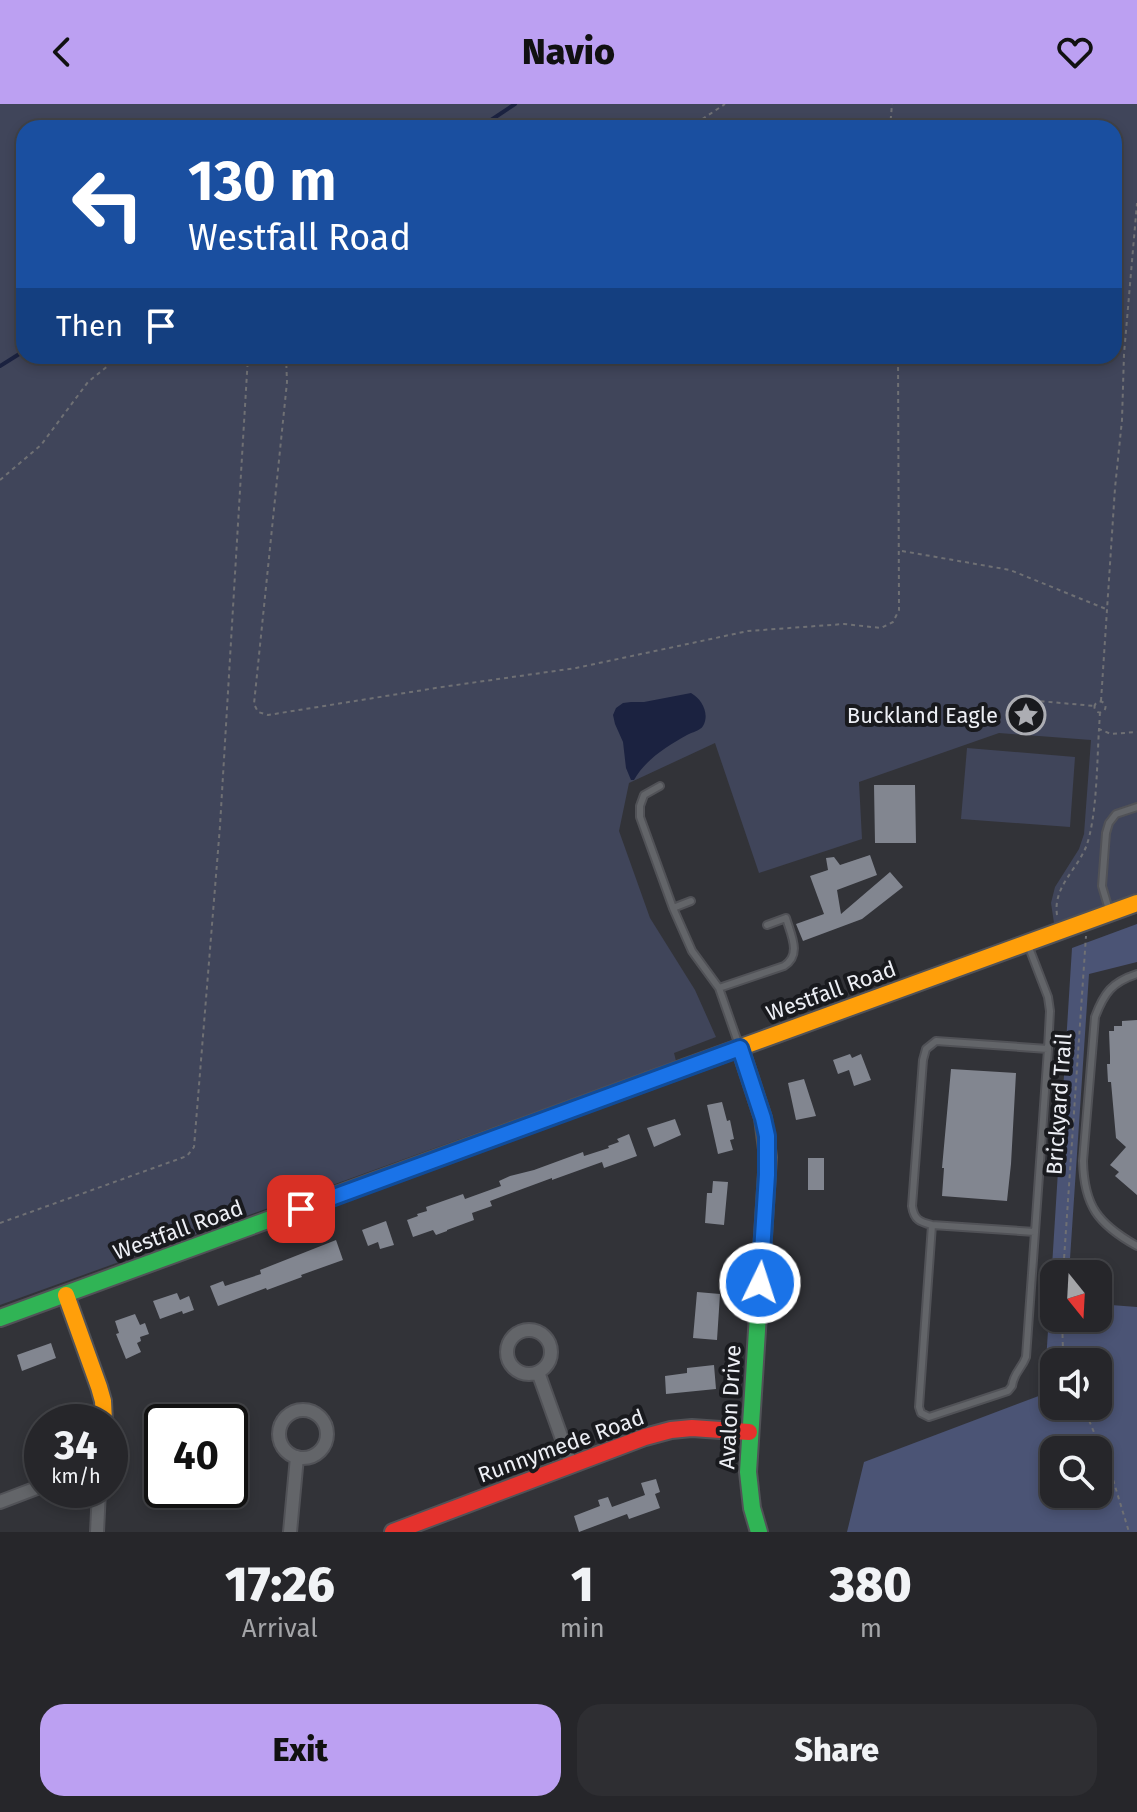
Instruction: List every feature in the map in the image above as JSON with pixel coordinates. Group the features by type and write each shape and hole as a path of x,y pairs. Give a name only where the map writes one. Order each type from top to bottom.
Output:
{"street":[{"name":"Westfall Road","path":"0,1318 1137,903"},
{"name":"Avalon Drive","path":"740,1048 763,1118 768,1157 749,1432 748,1489 759,1532"},
{"path":"66,1295 102,1404"},
{"path":"538,1372 571,1464"},
{"name":"Runnymede Road","path":"393,1532 571,1464 671,1430 692,1428 749,1432"},
{"path":"290,1532 297,1457"},
{"path":"0,1502 24,1493"},
{"path":"97,1532 98,1508"}],"lane":[{"path":"660,786 644,795 640,817 673,908 692,951 719,988 740,1048"},
{"path":"1110,913 1102,886 1106,833 1116,814 1137,807"},
{"path":"673,908 691,901"},
{"path":"719,988 791,962 795,949 786,918 767,925"},
{"path":"932,1225 919,1407 921,1413 929,1417 1008,1391 1013,1376 1026,1357 1050,1011 1048,997 1027,943"},
{"path":"1137,974 1110,988 1101,1000 1095,1017 1083,1161 1087,1199 1096,1214 1137,1246"},
{"path":"1035,1232 932,1225 919,1221 913,1214 912,1206 926,1049 936,1041 1048,1049"}],"path":[{"path":"701,120 725,104"},
{"path":"1100,712 1106,706 1101,701 1137,203"},
{"path":"0,480 41,445 88,382 110,364"},
{"path":"0,1223 187,1156 194,1147 220,826 248,364"},
{"path":"286,364 254,704 258,712 268,715 576,668 748,631 844,624 881,628 893,622 899,610 898,364"},
{"path":"900,551 1010,570 1108,609"},
{"path":"1041,701 1036,722 1023,726 1011,720 1011,708 1016,699 1041,701 1095,706"},
{"path":"1095,706 1101,701"},
{"path":"1095,706 1100,712"},
{"path":"1057,916 1056,906 1061,888 1086,848 1093,811 1100,712"},
{"path":"1099,729 1111,734 1137,732"},
{"name":"Brickyard Trail","path":"1064,1260 1086,936"},
{"path":"1089,1420 1111,1473 1129,1532"}],"shaded area":[{"path":"0,104 1137,104 1137,893 1054,923 1051,903 1055,887 1079,849 1084,834 1091,740 999,733 859,782 862,839 759,873 715,743 629,783 619,831 650,918 695,990 716,1037 674,1053 676,1061 0,1305"},
{"path":"691,693 704,707 706,717 703,726 657,754 631,780 626,768 623,742 613,715 616,708 623,703"},
{"path":"967,748 1075,757 1070,827 961,819"},
{"path":"1137,924 1137,962 1089,974 1070,1260 1052,1260 1072,948"},
{"path":"1112,1305 1137,1307 1137,1532 847,1532 864,1462 1040,1396 1040,1420 1112,1420 1112,1348 1047,1348 1048,1332 1112,1332"}],"building":[{"path":"874,785 915,785 916,843 875,843"},
{"path":"870,855 877,875 837,890 841,914 890,872 903,887 862,919 803,941 796,924 824,914 810,876 828,870 826,858 834,857 840,865"},
{"path":"1137,1020 1137,1195 1115,1176 1119,1172 1110,1165 1126,1147 1116,1138 1107,1064 1110,1064 1109,1031 1114,1031 1114,1026 1122,1026 1122,1021"},
{"path":"850,1054 852,1058 861,1054 871,1080 854,1086 849,1070 838,1074 833,1060"},
{"path":"951,1069 1016,1073 1007,1201 942,1196"},
{"path":"804,1079 816,1116 796,1120 788,1083"},
{"path":"722,1102 734,1139 730,1140 733,1150 718,1154 707,1105"},
{"path":"675,1119 681,1135 654,1147 647,1128"},
{"path":"629,1134 637,1156 604,1168 602,1162 552,1178 490,1201 492,1206 472,1213 474,1220 436,1235 433,1230 413,1237 407,1220 427,1211 426,1207 463,1194 465,1199 501,1186 499,1181 510,1176 583,1152 584,1156 609,1148 619,1142 617,1139"},
{"path":"808,1158 824,1158 824,1190 808,1190"},
{"path":"713,1181 728,1182 724,1225 705,1223 707,1193 712,1193"},
{"path":"386,1221 394,1245 380,1249 378,1242 368,1246 362,1230"},
{"path":"336,1240 343,1260 218,1306 210,1286 223,1281 225,1286 261,1274 260,1270"},
{"path":"697,1292 720,1294 717,1340 693,1338"},
{"path":"177,1293 180,1300 189,1296 194,1310 160,1319 153,1301"},
{"path":"135,1314 140,1325 145,1323 149,1334 140,1337 141,1341 137,1343 141,1352 126,1359 116,1334 119,1333 115,1321"},
{"path":"51,1343 56,1358 22,1371 17,1355"},
{"path":"714,1365 716,1389 666,1394 665,1376 687,1373 687,1368"},
{"path":"656,1479 660,1492 655,1494 660,1508 629,1519 627,1514 579,1532 574,1516 600,1506 598,1500 608,1497 612,1507 645,1495 641,1483"}],"waterway":[{"path":"491,120 515,104"},
{"path":"0,366 16,356"}],"traffic: fast":[{"path":"740,1048 763,1118 768,1157 748,1472 752,1508 759,1532"},
{"path":"0,1318 648,1081"}],"traffic: slow":[{"path":"648,1081 1137,903"},
{"path":"66,1295 103,1404"}],"traffic: jam":[{"path":"393,1532 645,1437 692,1428 749,1432"}],"place":[{"name":"Buckland Eagle","path":"1026,715"}],"route":[{"path":"301,1209 740,1048 767,1136 760,1283"}]}
